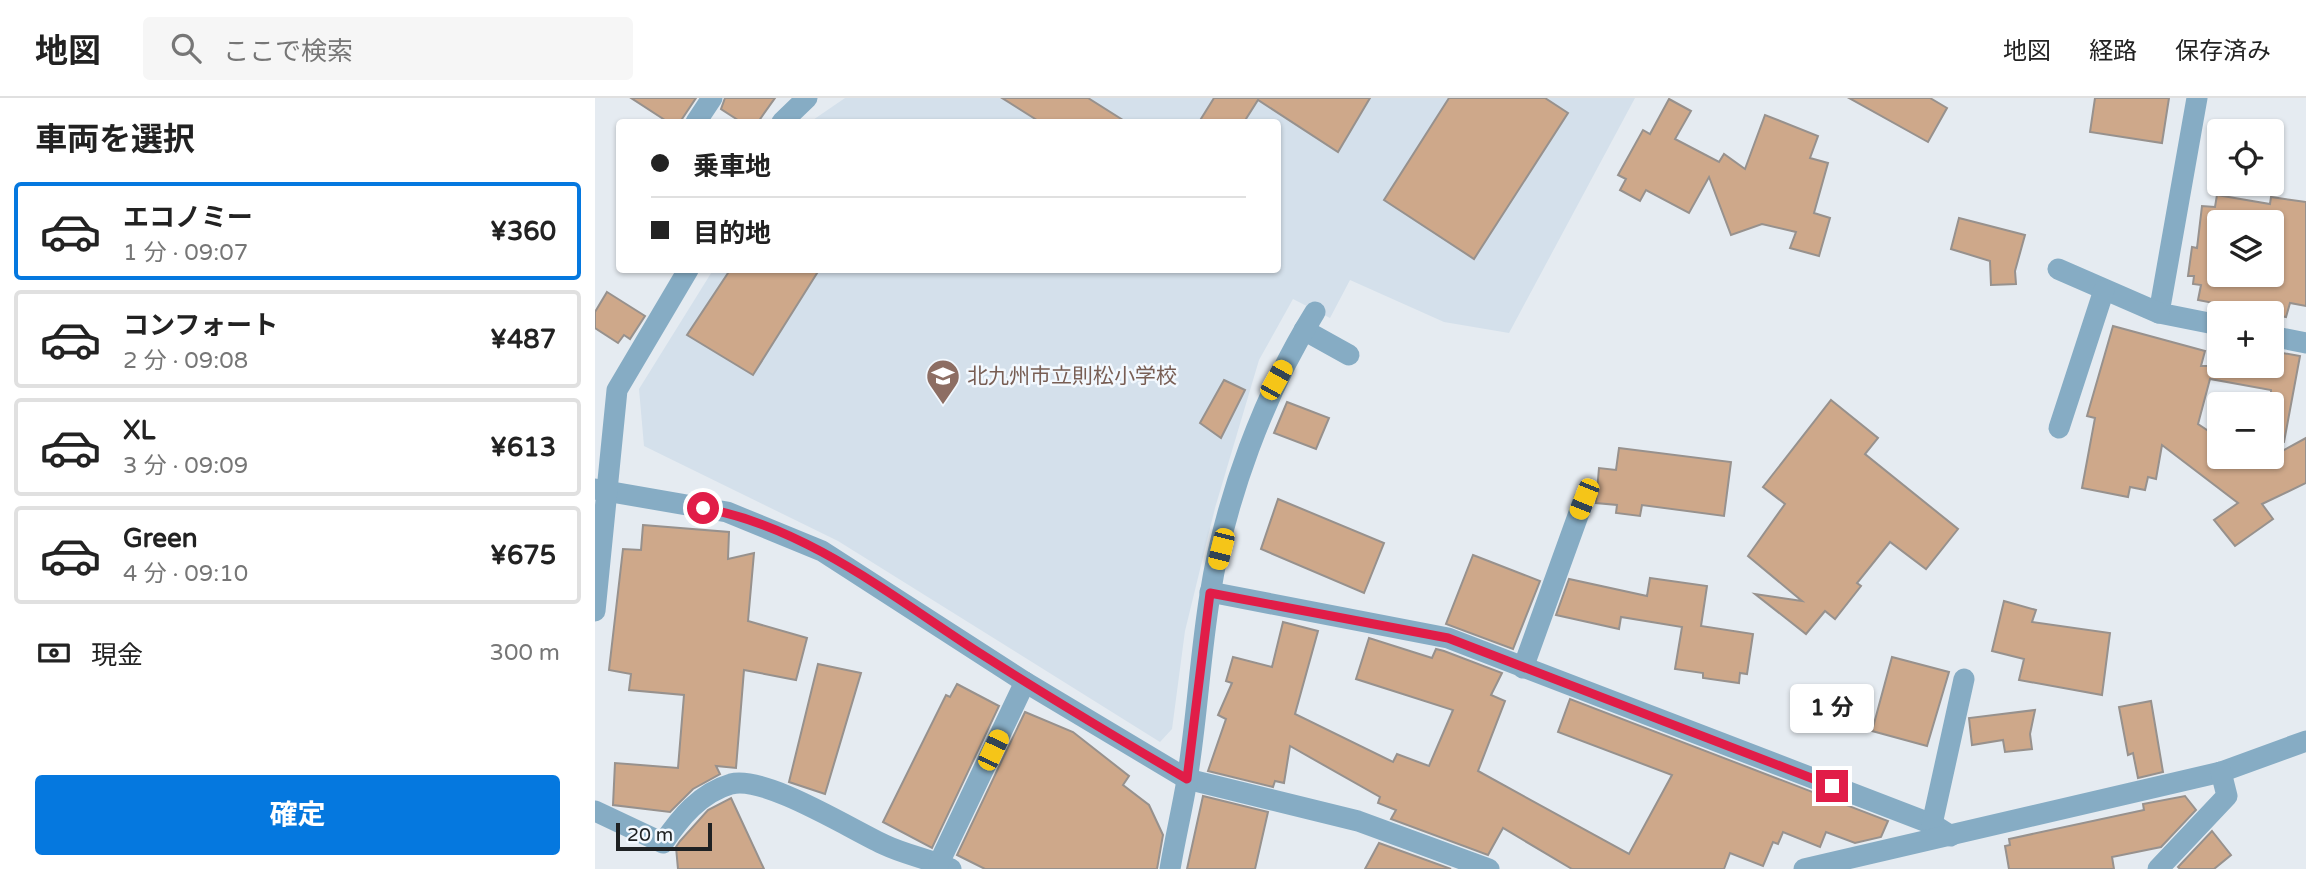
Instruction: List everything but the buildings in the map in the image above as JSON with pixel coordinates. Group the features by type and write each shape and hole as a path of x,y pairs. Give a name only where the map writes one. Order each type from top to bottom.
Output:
{"street":[{"path":"698,119 712,98"},
{"path":"785,119 807,98"},
{"path":"2159,313 2197,98"},
{"path":"2057,269 2159,313 2207,323"},
{"path":"595,611 600,490 617,390 686,273"},
{"path":"2059,428 2104,290"},
{"path":"1170,869 1187,779 1210,593 1249,449 1276,380 1310,321 1349,355"},
{"path":"2284,339 2306,343"},
{"path":"600,490 727,512 823,551 1025,682 1187,779 1358,821 1489,869"},
{"path":"1523,668 1584,499"},
{"path":"1210,593 1448,638 1932,824 1951,836"},
{"path":"1932,824 1964,680"},
{"path":"595,811 663,843 678,821 697,802 732,784 754,784 831,816 886,846 945,866 1025,682"},
{"path":"1804,869 2221,772 2306,741"},
{"path":"2158,869 2227,796 2221,772"}],"shaded area":[{"name":"北九州市立則松小学校","path":"845,98 1635,98 1509,333 1444,322 1350,280 1330,318 1293,299 1259,360 1215,508 1185,631 1172,729 1160,742 838,541 644,446 639,389 711,273 1281,273 1281,119 814,119"}],"place":[{"name":"北九州市立則松小学校","path":"943,406"}],"route":[{"path":"703,508 727,512 823,551 1025,682 1187,779 1210,593 1448,638 1832,786"}]}
